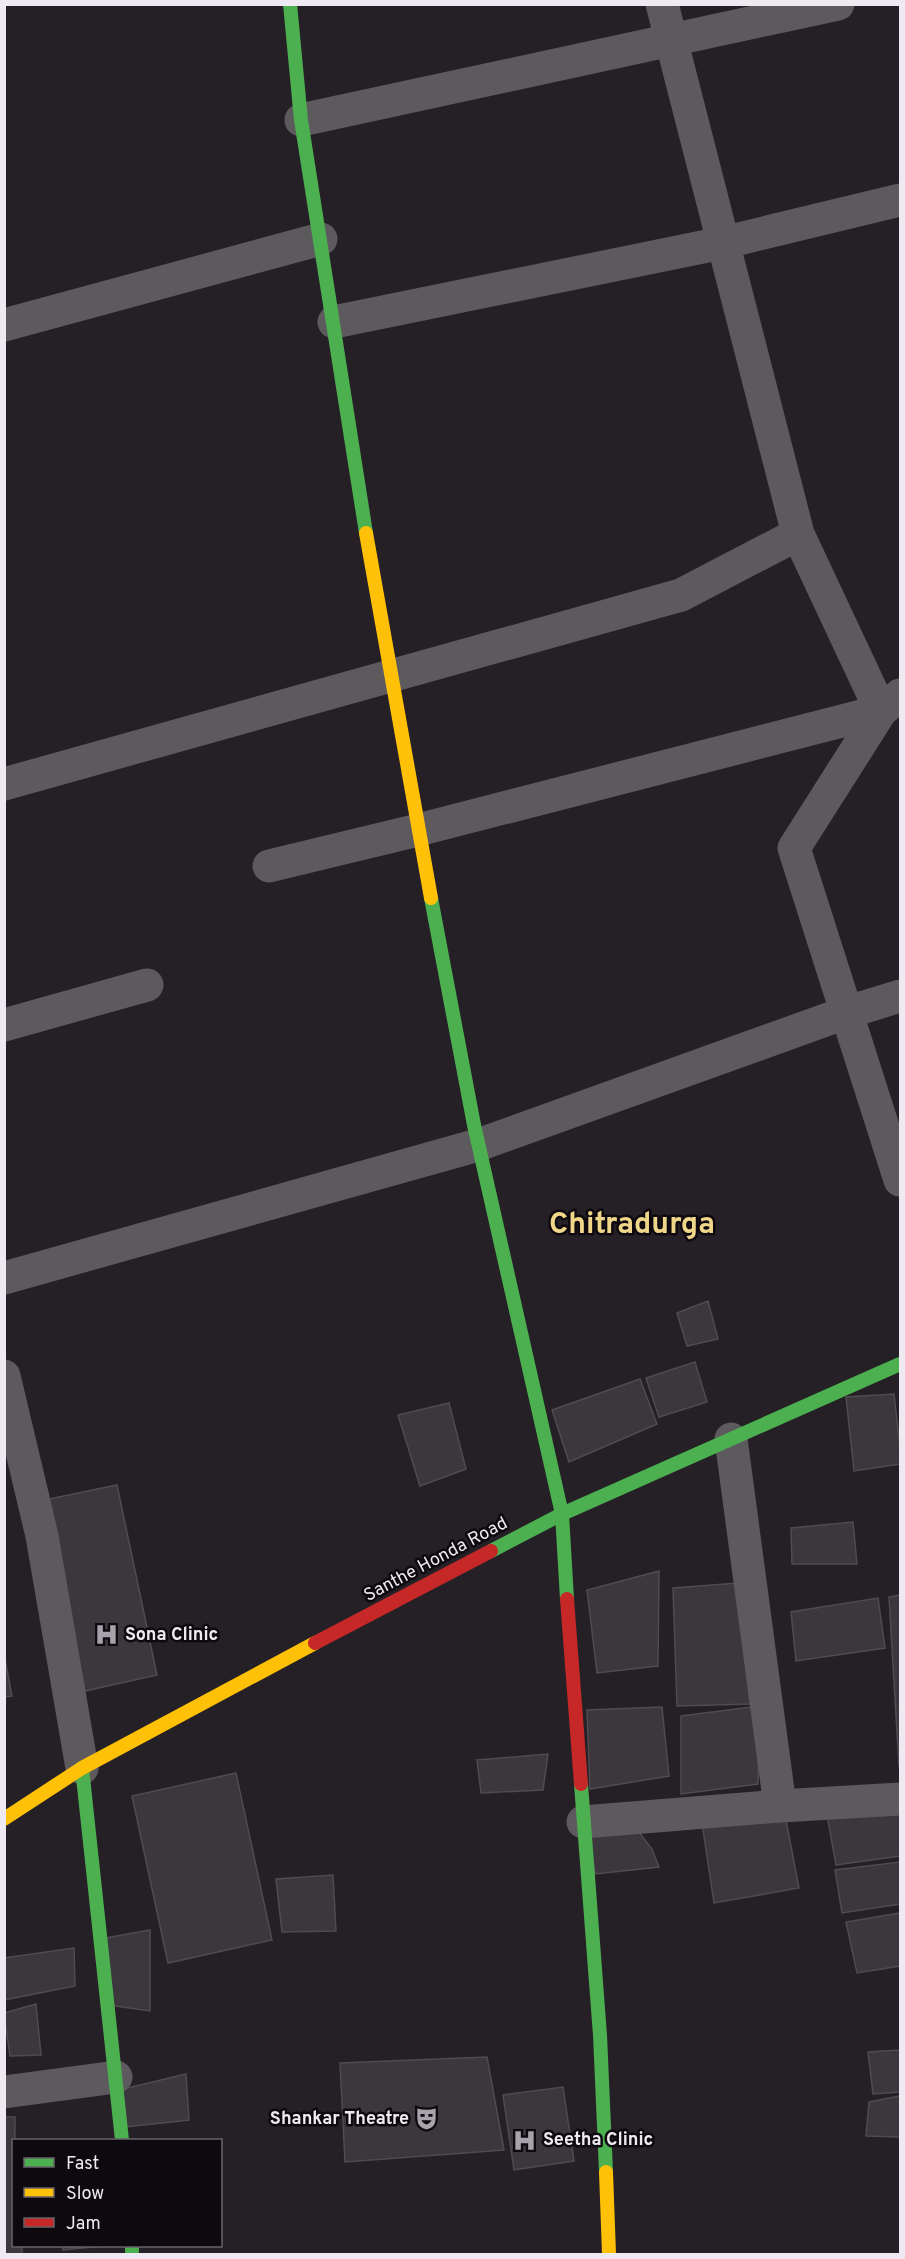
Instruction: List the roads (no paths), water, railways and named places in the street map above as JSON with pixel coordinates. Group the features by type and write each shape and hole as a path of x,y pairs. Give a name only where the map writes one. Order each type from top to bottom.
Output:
{"street":[{"path":"290,4 301,120 391,678 478,1145 562,1514 600,2035 609,2254"},
{"path":"662,4 798,534 891,703"},
{"path":"301,120 838,4"},
{"path":"334,322 722,243 900,200"},
{"path":"4,325 321,239"},
{"path":"4,784 391,678 681,595 798,534"},
{"path":"269,866 419,830 891,703"},
{"path":"891,703 794,849 900,1180"},
{"path":"4,1025 147,985"},
{"path":"4,1278 478,1145 845,1013 900,996"},
{"name":"Santhe Honda Road","path":"4,1819 82,1768 184,1712 562,1514 900,1364"},
{"path":"4,1376 42,1536 82,1768 122,2139"},
{"path":"731,1439 780,1806"},
{"path":"583,1822 900,1799"},
{"path":"4,2092 116,2077"}],"place":[{"name":"Sona Clinic","path":"107,1635"},
{"name":"Shankar Theatre","path":"427,2119"},
{"name":"Seetha Clinic","path":"525,2140"}],"district":[{"name":"Chitradurga","path":"632,1225"}]}
